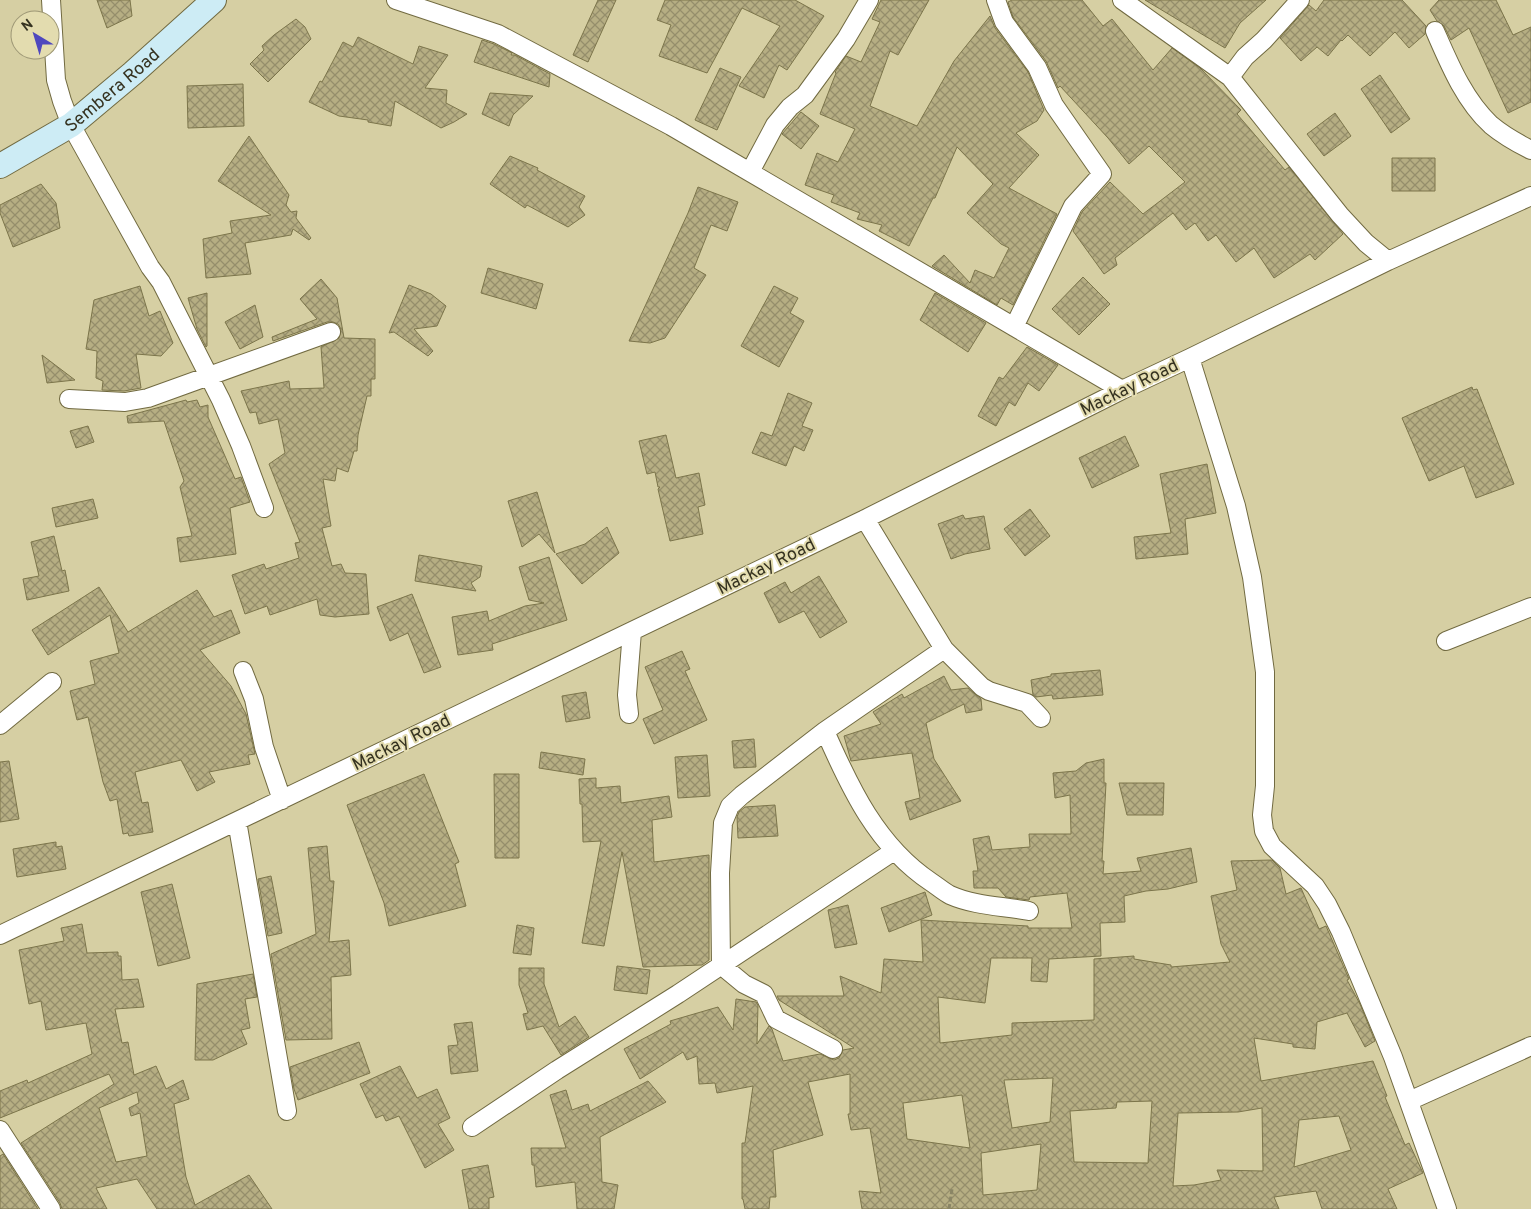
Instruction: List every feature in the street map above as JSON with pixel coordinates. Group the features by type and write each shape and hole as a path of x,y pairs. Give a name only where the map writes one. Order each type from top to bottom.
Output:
{"street":[{"path":"51,0 56,80 72,125 150,267 161,282 208,375 241,446 264,508"},
{"name":"Sembera Road","path":"0,166 72,125 133,74 214,0"},
{"path":"396,0 498,34 671,126 1122,390"},
{"path":"750,172 775,125 790,107 805,95 846,39 870,0"},
{"path":"996,0 1004,22 1037,67 1054,105 1102,174 1073,206 1014,327"},
{"path":"1122,0 1230,77 1340,215 1366,243 1388,261"},
{"path":"1230,77 1245,57 1264,40 1300,0"},
{"path":"1435,31 1462,86 1481,114 1504,135 1531,150"},
{"name":"Mackay Road","path":"0,935 865,519 1122,390 1388,261 1531,196"},
{"path":"70,399 125,402 148,398 331,332"},
{"path":"1190,358 1236,506 1252,577 1265,672 1265,786 1262,815 1264,831 1272,846 1315,886 1327,904 1341,932 1393,1057 1447,1209"},
{"path":"865,519 944,648 982,687 988,691 1027,703 1041,718"},
{"path":"1446,641 1531,607"},
{"path":"629,714 628,694 632,631"},
{"path":"833,1049 776,1019 764,994 744,984 721,965 720,873 723,823 730,806 742,795 825,731 944,648"},
{"path":"243,671 254,699 264,747 282,800"},
{"path":"0,725 52,682"},
{"path":"825,731 845,777 861,806 894,851 920,875 950,895 978,904 1029,912"},
{"path":"237,822 287,1111"},
{"path":"472,1127 598,1042 721,965 894,851"},
{"path":"1408,1101 1531,1046"},
{"path":"0,1130 51,1209"}],"path":[{"path":"949,1209 952,1189"}],"building":[{"path":"97,0 130,0 132,16 107,28"},
{"path":"598,0 616,0 588,62 573,55"},
{"path":"665,0 795,0 824,16 787,70 779,65 764,98 739,86 780,26 742,8 707,73 659,56 671,25 657,20"},
{"path":"881,0 929,0 898,55 890,51 870,106 917,126 954,61 990,16 995,28 1028,72 1044,110 1037,121 1016,133 1039,155 1009,188 1057,214 1013,305 1001,298 997,305 932,266 944,255 970,283 975,270 994,278 1009,248 1001,244 967,213 993,184 957,147 935,198 933,198 909,246 879,231 882,225 857,219 860,213 831,202 834,195 805,185 817,153 838,162 855,129 820,114 835,72 846,56 861,62 880,22 872,19"},
{"path":"1012,0 1082,0 1103,26 1112,19 1153,70 1172,48 1200,68 1241,110 1237,114 1285,170 1289,167 1343,234 1315,260 1310,254 1274,278 1254,248 1236,262 1216,235 1208,241 1195,223 1186,230 1173,213 1115,258 1117,265 1104,274 1073,231 1082,212 1110,182 1143,214 1185,182 1149,146 1129,164 1060,86 1058,88 1046,61 1013,17 1008,2"},
{"path":"1145,0 1266,0 1240,23 1225,48"},
{"path":"1324,0 1402,0 1426,26 1425,34 1409,48 1395,32 1370,56 1348,35 1341,40 1328,56 1317,47 1301,61 1280,38 1309,5 1316,11"},
{"path":"1439,0 1496,0 1513,35 1531,27 1531,102 1508,113 1469,28 1451,40 1444,26 1437,21 1430,10"},
{"path":"296,19 305,27 311,39 268,82 250,64 264,50 262,46"},
{"path":"358,37 413,64 419,46 448,55 425,88 447,90 446,103 467,114 441,128 395,101 391,126 368,122 368,120 339,116 309,102 343,42 353,47"},
{"path":"482,40 512,53 511,55 515,55 550,74 549,87 474,62"},
{"path":"720,68 741,77 717,130 695,120"},
{"path":"1380,75 1410,119 1391,133 1361,89"},
{"path":"243,84 244,126 188,128 187,86"},
{"path":"490,93 533,96 513,115 509,126 482,114"},
{"path":"801,112 819,126 801,149 782,134"},
{"path":"1335,113 1351,136 1324,156 1307,134"},
{"path":"249,136 289,195 286,205 291,212 297,211 296,218 311,238 309,240 293,229 291,235 245,243 251,274 206,278 203,239 232,233 230,221 271,215 218,181"},
{"path":"510,156 538,168 537,170 585,196 579,207 585,215 568,227 527,205 525,208 490,184"},
{"path":"1392,158 1435,158 1435,191 1392,191"},
{"path":"41,184 56,203 60,228 13,247 0,213 0,205"},
{"path":"698,187 738,202 727,231 711,225 694,268 706,275 665,338 650,343 629,341 688,213"},
{"path":"488,268 543,284 536,309 481,293"},
{"path":"1083,277 1110,304 1079,335 1052,309"},
{"path":"321,279 337,298 344,338 375,339 375,379 371,379 371,396 367,396 358,435 357,451 354,451 348,472 337,468 335,481 323,479 331,526 322,528 332,566 341,564 345,573 366,574 369,614 335,617 320,615 317,599 270,615 267,606 245,614 232,575 264,564 266,569 299,558 295,543 300,542 269,464 285,453 278,419 259,424 256,412 250,413 241,391 289,381 290,389 324,388 321,347 339,338 341,329 338,324 327,322 273,341 272,337 317,319 300,299"},
{"path":"409,285 431,294 446,306 437,326 414,329 433,351 428,356 394,332 389,333"},
{"path":"140,286 149,316 160,311 173,343 161,356 136,354 141,388 124,391 102,390 103,381 96,378 97,351 86,349 94,300"},
{"path":"774,286 798,298 790,313 804,321 779,367 741,346"},
{"path":"207,293 206,347 197,329 188,298"},
{"path":"935,293 986,323 968,352 920,320"},
{"path":"255,305 263,337 240,349 225,322"},
{"path":"1027,347 1058,365 1039,391 1028,383 1015,406 1009,402 996,426 978,416 999,377 1003,379"},
{"path":"42,355 75,380 47,383"},
{"path":"1472,387 1473,390 1477,389 1514,484 1476,498 1464,466 1429,481 1402,418"},
{"path":"788,393 812,403 802,426 813,430 804,451 794,446 786,466 752,453 761,432 772,436"},
{"path":"186,400 187,402 197,400 200,407 208,405 208,417 235,479 241,477 250,502 230,508 236,554 180,562 177,538 192,536 180,487 184,481 164,421 128,423 127,416"},
{"path":"88,426 94,442 76,448 70,431"},
{"path":"666,435 676,478 699,473 705,505 698,507 703,534 670,541 658,489 660,487 658,487 655,472 647,474 639,441"},
{"path":"1125,436 1139,466 1092,488 1079,458"},
{"path":"1207,464 1216,513 1185,519 1188,554 1136,559 1134,537 1171,533 1160,474"},
{"path":"537,492 555,553 539,534 522,547 508,501"},
{"path":"93,499 98,518 56,527 52,508"},
{"path":"1030,509 1050,536 1025,556 1004,529"},
{"path":"963,515 965,519 984,516 990,549 951,559 938,524"},
{"path":"607,527 619,553 582,584 556,554 585,544"},
{"path":"54,536 62,571 65,570 69,591 27,600 23,579 39,576 31,542"},
{"path":"419,555 482,566 480,577 471,583 476,591 415,581"},
{"path":"549,557 567,620 492,644 493,650 458,655 452,617 487,611 489,621 525,606 544,603 529,600 519,567"},
{"path":"819,576 847,622 820,638 804,611 779,623 764,593 785,582 791,593"},
{"path":"99,587 128,632 197,590 214,617 231,610 240,633 200,650 231,686 246,714 255,754 248,755 250,764 209,772 215,782 197,791 181,760 135,772 142,803 148,802 153,832 129,836 128,833 123,834 117,799 110,801 103,782 88,717 77,720 70,691 95,684 90,661 119,653 110,615 48,655 32,630"},
{"path":"412,594 441,667 424,673 408,633 390,641 377,607"},
{"path":"682,651 690,669 685,671 707,720 654,744 643,719 663,710 645,667"},
{"path":"1100,670 1103,695 1053,699 1052,695 1036,697 1033,695 1031,680 1051,676 1051,674"},
{"path":"944,676 951,690 968,688 981,699 982,710 966,713 964,704 926,723 934,759 961,801 910,820 905,802 920,798 912,753 851,761 844,736 881,724 873,712 902,694 904,698"},
{"path":"586,692 590,718 566,722 562,696"},
{"path":"754,739 756,767 734,768 732,741"},
{"path":"541,752 585,759 583,775 539,768"},
{"path":"707,755 710,796 678,798 675,757"},
{"path":"1104,759 1104,783 1106,783 1103,874 1141,871 1137,858 1191,848 1197,882 1124,896 1125,922 1100,923 1101,956 1049,959 1047,982 1031,981 1032,958 991,958 985,1003 938,997 940,1043 1012,1035 1012,1023 1094,1020 1094,959 1134,956 1134,959 1171,965 1171,967 1230,962 1221,944 1211,896 1237,890 1231,861 1272,860 1280,868 1286,894 1301,888 1319,929 1326,926 1349,979 1347,980 1360,1004 1375,1041 1365,1047 1347,1013 1317,1022 1315,1049 1293,1047 1293,1044 1254,1038 1261,1081 1373,1061 1387,1096 1385,1097 1405,1145 1409,1143 1423,1173 1388,1189 1397,1209 1322,1209 1316,1191 1274,1197 1279,1209 862,1209 859,1191 881,1193 870,1128 851,1130 848,1114 850,1114 850,1074 808,1082 823,1135 773,1150 776,1197 770,1197 769,1209 745,1209 742,1199 742,1143 745,1143 753,1086 717,1093 715,1083 699,1084 697,1056 687,1060 683,1052 640,1079 624,1049 671,1024 670,1021 718,1007 733,1030 736,999 756,1002 758,1005 757,1044 769,1026 772,1029 783,1061 820,1054 834,1060 839,1058 843,1050 854,1048 779,1000 777,996 844,996 840,976 881,993 884,959 923,962 921,920 1028,926 1028,928 1072,928 1067,893 1030,897 1029,900 1006,897 998,888 974,888 973,871 978,871 973,839 989,836 992,850 1030,847 1029,834 1071,834 1070,795 1055,798 1053,773 1076,771 1086,763","holes":["1053,1078 1050,1122 1012,1128 1004,1080","962,1095 970,1148 907,1139 903,1103","1152,1101 1148,1163 1074,1162 1070,1111 1116,1108 1117,1102","1262,1108 1263,1171 1217,1170 1221,1180 1194,1185 1173,1186 1178,1113 1238,1112","1339,1116 1351,1150 1294,1167 1299,1120","1041,1144 1037,1190 983,1195 981,1153"]},
{"path":"9,761 19,819 0,822 0,762"},
{"path":"424,774 459,862 455,864 466,906 389,926 384,903 347,805"},
{"path":"494,774 519,774 519,858 495,858"},
{"path":"596,778 596,788 620,786 621,803 669,796 672,817 652,820 654,862 709,855 709,960 702,965 643,967 622,852 604,946 582,943 601,841 583,842 579,779"},
{"path":"1119,783 1164,783 1163,815 1127,815"},
{"path":"775,805 778,836 738,838 737,817 739,812 745,807"},
{"path":"56,842 56,847 62,846 66,869 17,877 13,849"},
{"path":"327,846 330,881 334,881 329,942 349,940 351,975 331,977 332,1039 286,1040 271,954 316,934 308,848"},
{"path":"271,876 282,933 268,936 258,879"},
{"path":"172,884 190,958 158,966 141,892"},
{"path":"925,892 932,915 889,932 881,908"},
{"path":"848,905 857,944 835,948 828,910"},
{"path":"82,924 87,953 118,952 118,956 121,956 122,980 138,979 144,1007 115,1009 122,1043 128,1042 134,1075 156,1066 166,1089 183,1080 189,1099 174,1104 186,1177 195,1205 249,1175 272,1209 157,1209 137,1179 96,1188 107,1209 62,1209 21,1143 114,1084 109,1074 0,1118 0,1091 27,1080 28,1083 92,1054 86,1023 46,1030 41,1001 29,1004 19,950 64,941 61,928","holes":["137,1092 139,1103 129,1108 131,1116 140,1113 147,1156 116,1162 99,1108"]},
{"path":"517,925 534,928 531,955 513,953"},
{"path":"617,966 650,970 647,994 614,990"},
{"path":"519,968 544,968 544,984 559,1027 575,1016 589,1037 561,1055 543,1026 527,1030 523,1014 528,1013 519,985"},
{"path":"253,974 257,997 245,999 250,1028 241,1030 247,1044 213,1060 195,1060 197,984"},
{"path":"472,1022 478,1071 451,1074 448,1046 458,1045 454,1024"},
{"path":"359,1042 370,1073 298,1100 290,1067"},
{"path":"400,1066 417,1098 437,1089 450,1118 438,1124 454,1150 425,1168 399,1116 386,1121 383,1115 376,1118 360,1084"},
{"path":"648,1081 666,1102 600,1137 602,1182 618,1185 614,1209 577,1209 575,1182 536,1187 531,1148 566,1148 550,1095 566,1090 572,1110 588,1104 590,1111"},
{"path":"3,1154 38,1209 0,1209 0,1156"},
{"path":"488,1165 494,1197 489,1198 489,1209 469,1209 462,1170"}]}
